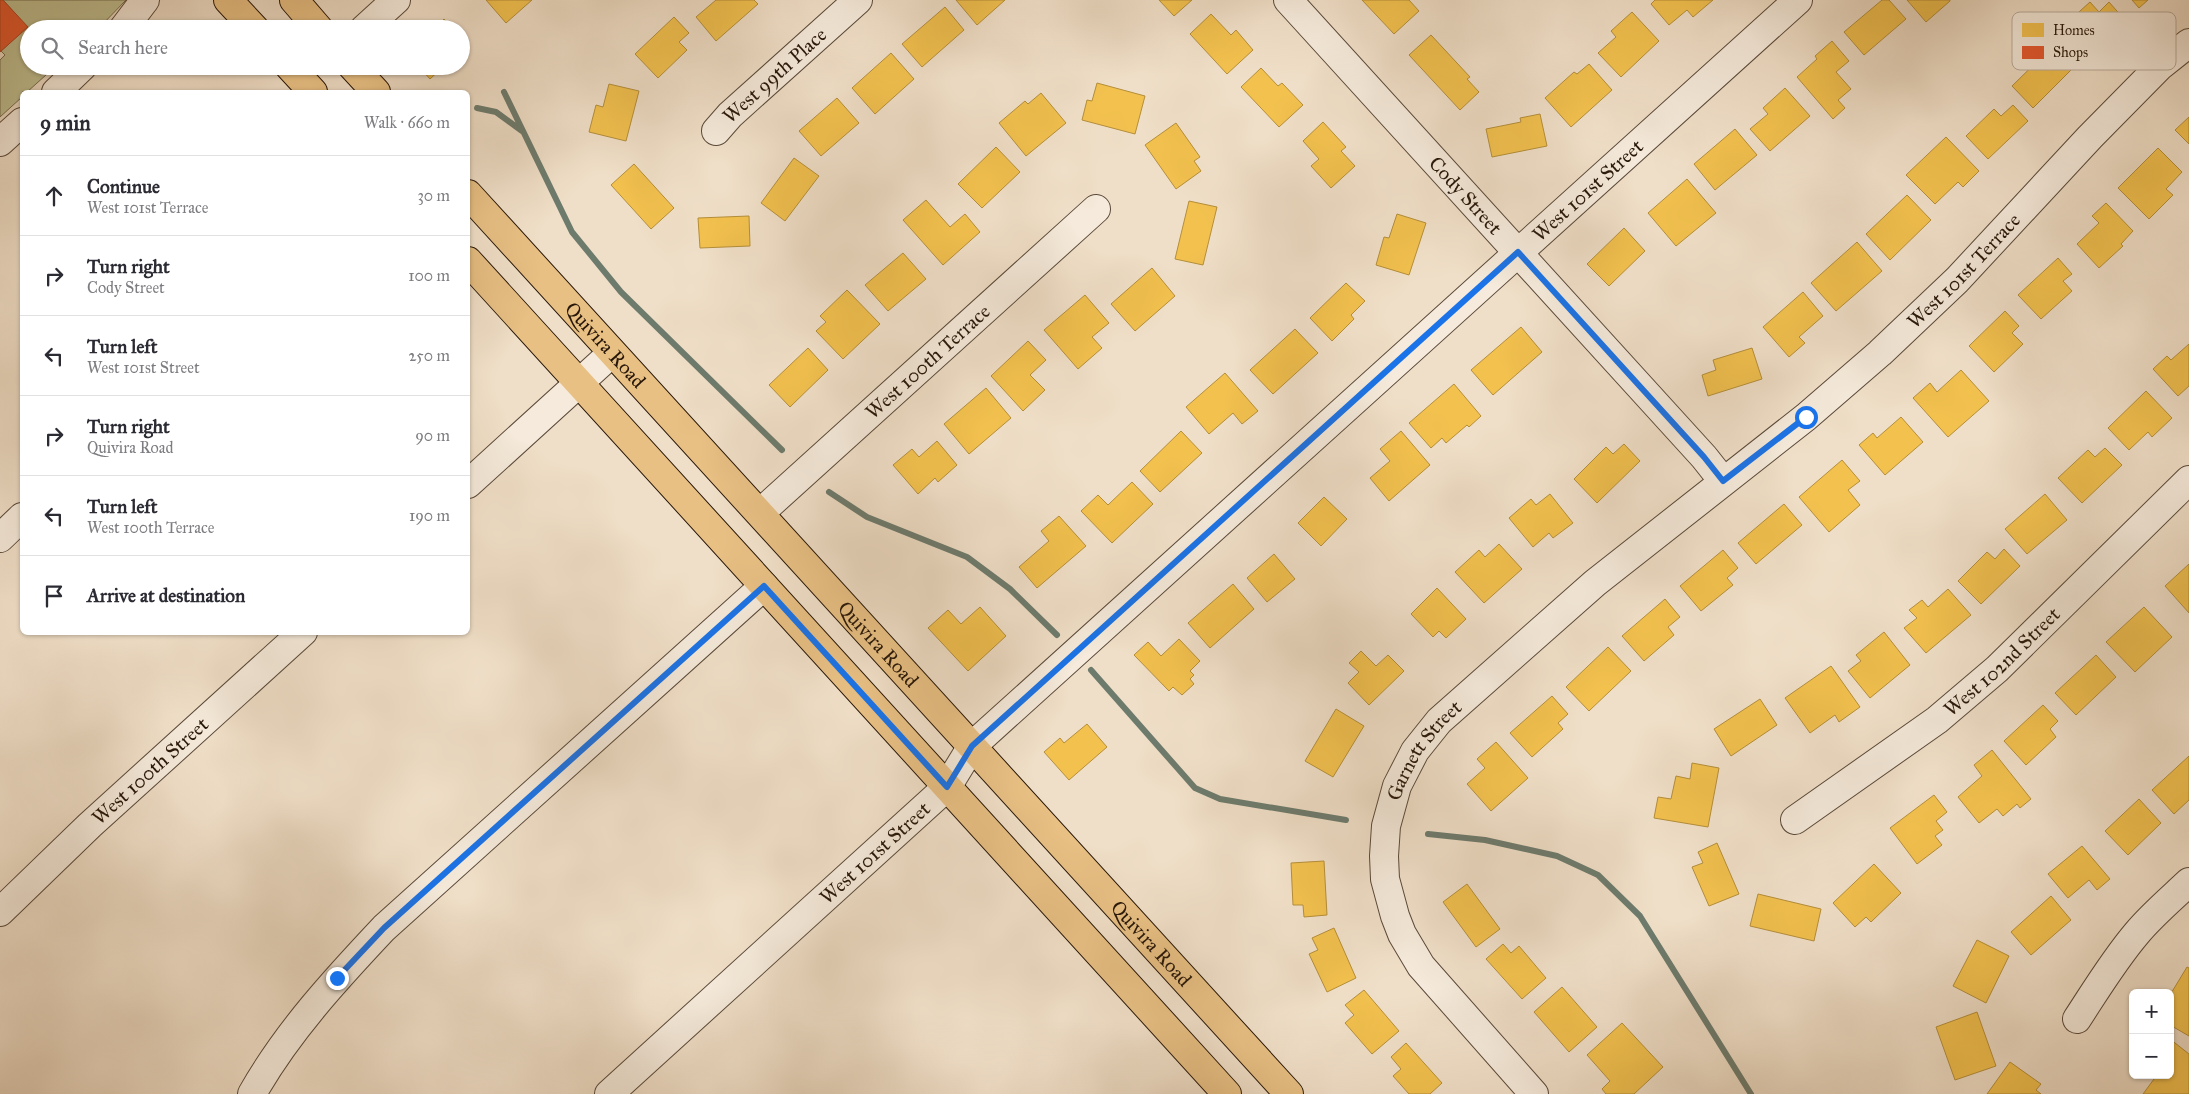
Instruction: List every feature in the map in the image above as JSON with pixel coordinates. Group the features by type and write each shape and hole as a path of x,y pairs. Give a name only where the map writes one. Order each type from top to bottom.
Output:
{"main road":[{"path":"228,0 247,20"},
{"path":"294,0 311,20"},
{"path":"297,75 311,90"},
{"path":"360,75 374,90"},
{"name":"Quivira Road","path":"470,196 1289,1094"},
{"path":"470,263 1227,1094"}],"street":[{"path":"130,20 145,0"},
{"path":"374,20 396,0"},
{"name":"West 99th Place","path":"716,131 730,115 858,0"},
{"name":"Cody Street","path":"1288,0 1704,457 1723,481"},
{"name":"West 101st Street","path":"609,1094 947,787 972,746 1798,0"},
{"name":"West 101st Terrace","path":"2176,53 2189,43"},
{"name":"West 101st Terrace","path":"1723,481 1806,417 1880,353 1957,280 2090,137 2156,70"},
{"path":"58,90 74,75"},
{"path":"0,142 20,124"},
{"name":"West 100th Terrace","path":"760,513 1096,209"},
{"path":"470,482 612,353"},
{"name":"West 102nd Street","path":"1795,820 1937,720 1997,669 2189,480"},
{"name":"Garnett Street","path":"1534,1094 1421,966 1402,934 1395,916 1386,879 1384,856 1390,804 1410,760 1439,722 1595,583 1723,481"},
{"path":"0,538 20,519"},
{"path":"252,1094 297,1028 337,978 384,928 764,586"},
{"name":"West 100th Street","path":"0,912 90,825 300,635"},
{"path":"2077,1019 2122,952 2138,932 2158,910 2189,882"}],"green space":[{"path":"3,0 126,0 107,20 21,20"},
{"path":"20,33 20,75 46,75 29,90 20,90 20,99 0,117 0,60 5,55 1,51"}],"building: Homes":[{"path":"486,0 532,0 506,23"},
{"path":"716,0 754,0 758,4 716,41 696,17"},
{"path":"956,0 1005,0 977,25"},
{"path":"1159,0 1192,0 1174,16"},
{"path":"1362,0 1409,0 1419,11 1394,34"},
{"path":"1655,0 1713,0 1693,17 1687,10 1669,25 1651,4"},
{"path":"1882,0 1889,0 1906,19 1864,55 1844,32"},
{"path":"1907,0 1950,0 1950,1 1926,22"},
{"path":"2132,0 2148,0 2139,8"},
{"path":"2090,2 2099,12 2079,12"},
{"path":"2109,2 2118,12 2099,12"},
{"path":"945,7 964,30 922,67 902,44"},
{"path":"1632,12 1659,41 1621,77 1598,53 1616,37 1611,31"},
{"path":"1211,14 1231,35 1236,30 1253,50 1227,74 1190,34"},
{"path":"674,17 689,33 679,42 687,50 658,78 635,54"},
{"path":"1431,35 1470,77 1467,79 1479,92 1460,110 1409,55"},
{"path":"1832,41 1849,61 1836,72 1851,89 1838,100 1845,108 1833,119 1797,77 1817,59 1815,56"},
{"path":"891,53 914,79 875,114 852,88"},
{"path":"1589,64 1612,90 1571,127 1545,98 1574,72 1577,74"},
{"path":"1261,68 1278,86 1282,83 1303,105 1279,127 1241,87"},
{"path":"2028,70 2071,70 2033,108 2012,86"},
{"path":"426,75 434,75 430,79"},
{"path":"1097,83 1145,96 1135,134 1082,120 1087,100 1092,101"},
{"path":"609,84 639,91 626,141 589,132 596,105 603,107"},
{"path":"1785,88 1810,116 1770,151 1750,129 1768,114 1763,108"},
{"path":"1041,93 1066,123 1026,156 999,123 1025,101 1028,104"},
{"path":"837,98 859,123 821,156 799,131"},
{"path":"2013,105 2028,121 1988,159 1966,136 1994,109 2001,116"},
{"path":"1540,114 1547,146 1492,157 1486,129 1521,122 1520,118"},
{"path":"2189,117 2189,144 2175,130"},
{"path":"1323,122 1346,147 1341,151 1355,166 1331,188 1311,166 1319,159 1303,141"},
{"path":"1176,123 1200,157 1194,161 1201,171 1176,189 1145,145"},
{"path":"1735,129 1757,155 1715,190 1694,164"},
{"path":"1946,137 1979,171 1963,187 1958,182 1935,204 1906,175"},
{"path":"996,147 1020,172 982,208 958,184"},
{"path":"2158,148 2182,172 2166,189 2173,195 2149,219 2118,188"},
{"path":"794,158 819,176 785,221 761,203"},
{"path":"634,164 674,208 651,229 611,185"},
{"path":"1687,179 1716,213 1676,246 1648,213"},
{"path":"1907,195 1931,220 1890,260 1866,234"},
{"path":"926,200 950,227 965,214 980,232 943,265 903,220"},
{"path":"1189,201 1217,207 1203,265 1175,259"},
{"path":"2106,203 2133,231 2121,244 2123,246 2099,268 2077,244 2099,223 2092,216"},
{"path":"1397,214 1426,223 1409,275 1376,265 1384,237 1389,238"},
{"path":"749,216 750,246 700,248 698,218"},
{"path":"1624,228 1645,251 1609,286 1587,264"},
{"path":"1857,242 1882,271 1836,311 1811,283"},
{"path":"903,253 926,279 888,311 865,285"},
{"path":"2058,258 2072,274 2063,281 2072,291 2041,319 2018,295"},
{"path":"1152,268 1175,296 1135,331 1111,304"},
{"path":"1346,283 1365,301 1351,315 1354,319 1332,341 1310,318"},
{"path":"847,290 880,324 843,359 816,331 826,322 820,316"},
{"path":"1803,292 1823,316 1799,337 1805,343 1789,357 1763,327"},
{"path":"1085,295 1109,323 1092,337 1102,348 1078,369 1044,330"},
{"path":"2005,311 2019,326 2012,333 2023,344 1994,372 1969,346"},
{"path":"1521,327 1542,352 1493,395 1471,370"},
{"path":"1295,329 1318,353 1273,394 1250,370"},
{"path":"1028,341 1046,360 1030,375 1045,390 1023,411 991,376"},
{"path":"2189,344 2189,386 2178,396 2153,369 2167,356 2171,360"},
{"path":"808,348 828,370 790,407 769,385"},
{"path":"1752,348 1762,379 1708,396 1702,375 1716,370 1713,360"},
{"path":"1961,370 1989,401 1948,437 1913,398 1930,383 1937,392"},
{"path":"1225,373 1258,411 1242,424 1233,413 1209,434 1186,407"},
{"path":"1454,384 1481,416 1446,443 1442,438 1431,448 1409,423"},
{"path":"986,388 1011,418 969,454 944,424"},
{"path":"2146,391 2172,418 2152,437 2148,432 2129,450 2108,428"},
{"path":"1901,417 1923,442 1885,475 1859,445 1873,433 1877,438"},
{"path":"1181,431 1202,453 1160,492 1140,471"},
{"path":"1401,431 1430,465 1389,501 1370,478 1390,461 1380,449"},
{"path":"937,441 957,465 938,482 935,478 918,494 893,465 912,449 919,457"},
{"path":"1624,444 1640,461 1597,503 1574,479 1606,447 1613,454"},
{"path":"2105,448 2122,465 2082,503 2058,478 2088,450 2095,457"},
{"path":"1842,460 1860,481 1848,490 1860,505 1829,532 1799,497"},
{"path":"1132,482 1153,504 1112,543 1081,511 1098,495 1108,505"},
{"path":"1550,494 1573,523 1553,538 1549,533 1533,547 1509,518 1531,499 1536,505"},
{"path":"2045,494 2067,520 2027,554 2005,529"},
{"path":"1324,497 1347,519 1321,546 1298,523"},
{"path":"1784,504 1802,525 1756,564 1738,543"},
{"path":"1059,516 1086,546 1037,588 1019,567 1049,541 1041,531"},
{"path":"1499,544 1522,569 1484,603 1455,572 1479,550 1485,557"},
{"path":"2004,549 2020,566 1981,604 1958,581 1987,552 1995,559"},
{"path":"1723,550 1738,568 1727,578 1733,585 1701,611 1680,586"},
{"path":"1274,554 1295,579 1267,602 1247,578"},
{"path":"2189,564 2189,613 2165,586"},
{"path":"1233,584 1254,609 1210,648 1188,623"},
{"path":"1437,588 1466,619 1446,638 1439,631 1433,637 1411,614"},
{"path":"1948,589 1971,615 1926,653 1904,628 1917,618 1909,610 1922,600 1928,607"},
{"path":"1665,599 1680,617 1668,627 1674,635 1644,661 1622,636"},
{"path":"980,607 1006,636 968,671 928,628 948,610 961,624"},
{"path":"2144,607 2172,637 2135,672 2106,642"},
{"path":"1884,632 1910,665 1870,698 1848,671 1861,661 1856,655"},
{"path":"1179,639 1200,661 1190,671 1194,675 1190,679 1194,684 1182,695 1173,687 1169,691 1134,655 1148,642 1161,656"},
{"path":"1608,647 1631,671 1589,711 1566,687"},
{"path":"1361,651 1376,666 1388,655 1404,671 1369,705 1348,683 1359,672 1349,663"},
{"path":"2096,655 2116,677 2076,715 2055,693"},
{"path":"1831,666 1860,707 1839,722 1835,715 1810,733 1785,698"},
{"path":"1552,696 1568,714 1558,723 1563,729 1532,757 1510,733"},
{"path":"1760,699 1777,725 1731,756 1714,729"},
{"path":"2043,705 2058,721 2050,729 2056,737 2026,765 2004,741"},
{"path":"1336,709 1364,726 1333,777 1305,761"},
{"path":"1087,724 1107,747 1069,780 1044,752 1060,738 1064,743"},
{"path":"1496,742 1528,778 1491,811 1467,784 1485,768 1477,759"},
{"path":"1992,750 2031,799 2020,808 2017,804 2003,816 1997,809 1979,823 1958,797 1982,776 1974,765"},
{"path":"2189,756 2189,800 2174,814 2152,790"},
{"path":"1692,763 1719,768 1708,827 1654,818 1658,797 1671,799 1676,776 1690,779"},
{"path":"1934,795 1947,812 1936,821 1943,830 1935,836 1942,845 1917,864 1890,828"},
{"path":"2139,799 2161,823 2128,855 2105,831"},
{"path":"1717,843 1739,894 1709,906 1692,867 1703,863 1698,852"},
{"path":"2082,846 2110,879 2097,890 2089,880 2068,898 2048,874"},
{"path":"1324,861 1327,915 1304,917 1303,905 1293,905 1291,863"},
{"path":"1874,864 1901,893 1871,922 1866,917 1855,927 1833,903"},
{"path":"1467,884 1500,929 1476,947 1443,902"},
{"path":"1758,894 1821,909 1814,941 1750,926"},
{"path":"2051,896 2071,920 2031,955 2011,932"},
{"path":"1334,928 1356,978 1327,992 1309,954 1318,950 1312,938"},
{"path":"1977,940 2009,956 1986,1003 1953,986"},
{"path":"1503,944 1511,953 1519,946 1546,978 1522,999 1486,959"},
{"path":"2187,967 2189,968 2189,1036 2174,1027 2174,989"},
{"path":"1562,987 1597,1027 1569,1052 1534,1012"},
{"path":"1364,990 1399,1031 1372,1054 1345,1023 1354,1015 1345,1005"},
{"path":"1977,1012 1996,1066 1955,1080 1936,1027"},
{"path":"1622,1023 1663,1067 1634,1094 1606,1094 1602,1089 1610,1081 1587,1055"},
{"path":"2174,1042 2189,1054 2189,1094 2143,1094 2154,1079 2174,1079"},
{"path":"1406,1043 1442,1083 1430,1094 1409,1094 1393,1076 1401,1069 1391,1057"},
{"path":"2010,1062 2041,1084 2036,1090 2041,1094 1987,1094"}],"building: Shops":[{"path":"0,0 3,0 22,20 20,20 20,34 0,52"}],"waterway":[{"path":"504,92 572,232 621,292 782,450"},
{"path":"477,108 496,112 522,131"},
{"path":"829,492 867,517 967,557 1010,589 1057,635"},
{"path":"1091,670 1195,788 1220,799 1346,820"},
{"path":"1428,834 1485,840 1557,856 1598,875 1640,916 1751,1094"}],"route":[{"path":"337,978 384,928 764,586 947,787 972,746 1518,252 1704,457 1723,481 1806,417"}]}
